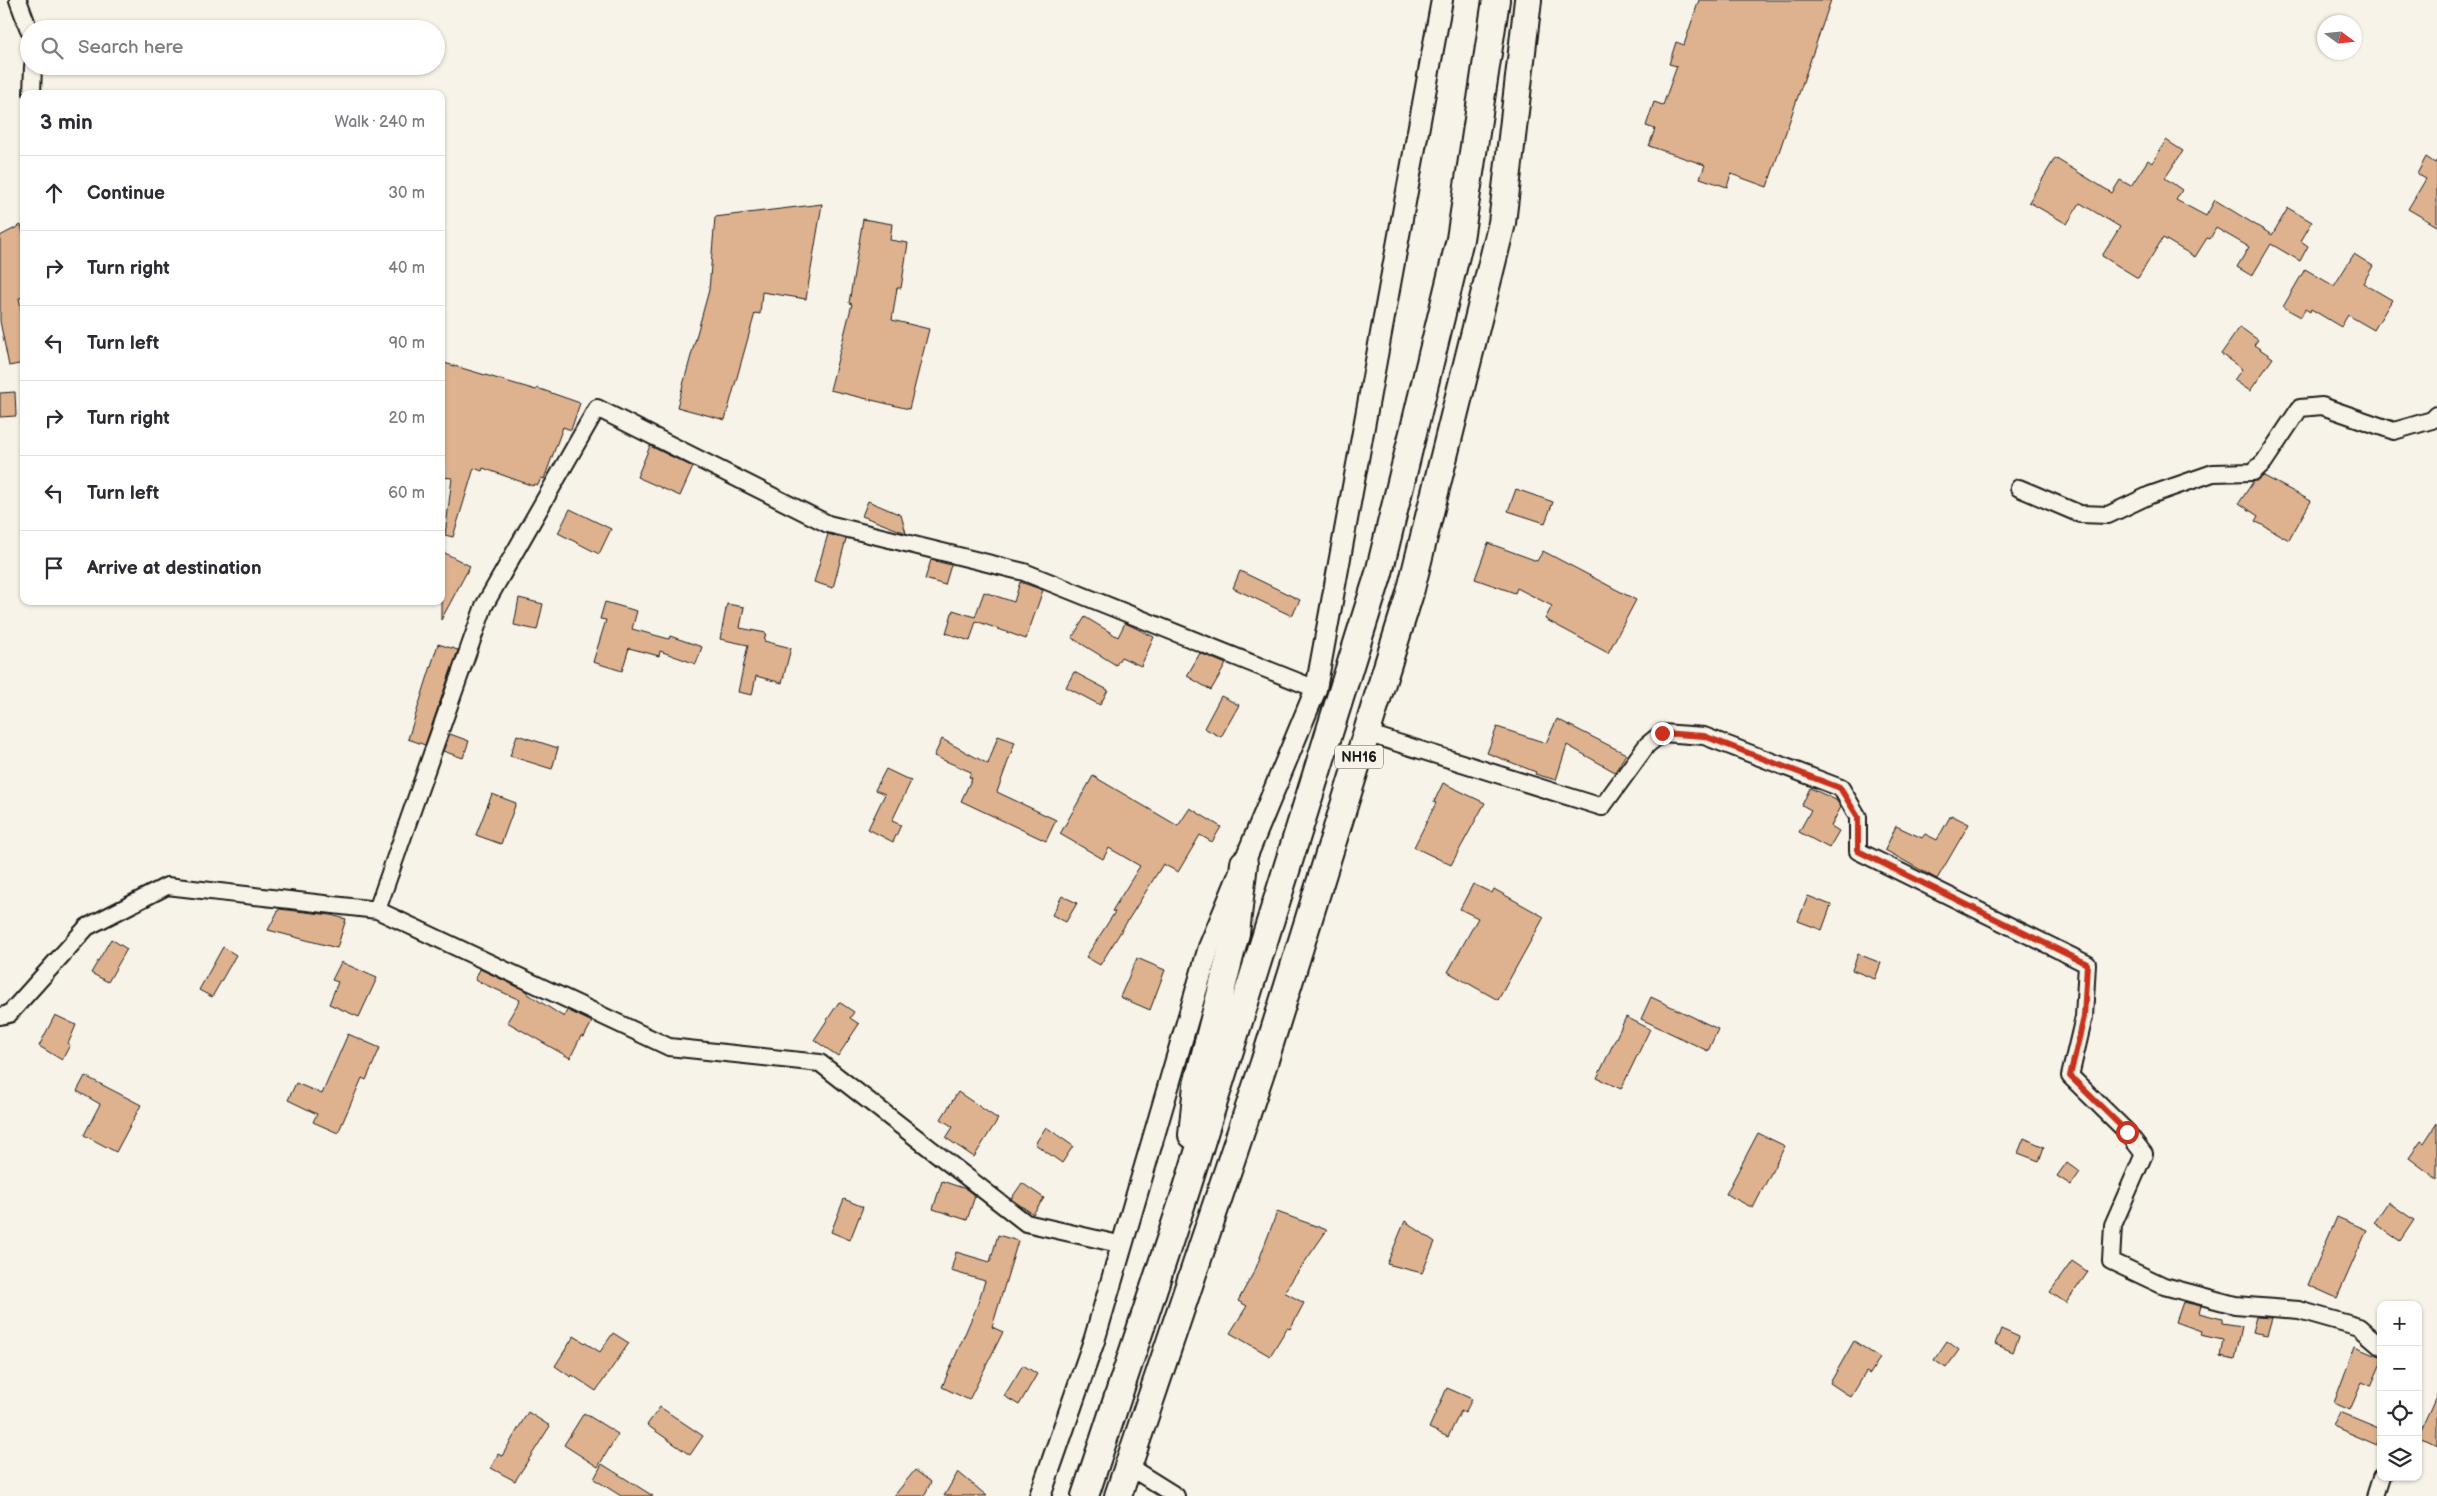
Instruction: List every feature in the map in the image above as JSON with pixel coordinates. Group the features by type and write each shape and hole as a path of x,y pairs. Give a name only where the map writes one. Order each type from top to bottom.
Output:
{"highway":[{"name":"NH16","path":"1084,1496 1187,1188 1379,573 1460,239 1496,0"},
{"name":"NH16","path":"1118,1496 1264,1063 1410,593 1502,223 1528,0"},
{"path":"1187,1188 1197,1085 1236,933 1244,863"}],"street":[{"path":"18,0 25,20"},
{"path":"1040,1496 1094,1341 1209,947 1316,689 1442,0"},
{"path":"32,75 32,90"},
{"path":"2019,488 2080,514 2108,515 2150,495 2212,473 2253,472 2264,462 2300,408 2322,406 2394,430 2432,420 2437,415"},
{"path":"377,910 484,606 597,408 828,524 1024,572 1316,689"},
{"path":"1366,733 1602,807 1647,745 1662,733 1704,736 1840,788 1858,817 1858,851 2087,964 2084,1017 2070,1076 2127,1132 2144,1154 2113,1225 2110,1261 2164,1286 2235,1305 2299,1310 2359,1327 2377,1343"},
{"path":"0,1016 9,1014 87,927 167,886 377,910 669,1047 820,1063 1026,1223 1123,1245"},
{"path":"1128,1466 1176,1496"},
{"path":"2376,1496 2381,1481"}],"building":[{"path":"1699,0 1831,0 1767,187 1731,174 1727,187 1700,178 1705,165 1649,146 1655,129 1646,126 1654,102 1663,105 1677,66 1669,64 1676,42 1684,45"},
{"path":"2166,140 2183,151 2165,178 2182,190 2176,200 2206,216 2215,200 2272,235 2288,208 2312,222 2301,241 2308,246 2300,261 2271,244 2252,276 2237,267 2249,247 2216,228 2210,239 2207,238 2195,257 2163,238 2138,278 2102,256 2120,227 2080,203 2067,224 2029,202 2055,158 2112,193 2120,180 2131,186 2148,160 2152,163"},
{"path":"2426,157 2435,163 2437,160 2437,226 2408,209 2426,179 2417,174"},
{"path":"822,204 806,299 762,292 760,314 755,313 725,420 677,407 709,290 715,217"},
{"path":"863,219 892,224 890,240 908,243 901,288 897,288 892,320 929,329 909,409 830,390 852,304 849,303"},
{"path":"20,226 20,364 9,366 0,321 0,236"},
{"path":"2354,254 2373,266 2363,283 2392,300 2374,330 2348,315 2341,327 2311,309 2310,312 2305,309 2301,317 2283,307 2305,269 2334,286"},
{"path":"2240,327 2258,340 2254,345 2273,358 2250,391 2234,380 2242,369 2221,354"},
{"path":"445,363 536,390 537,388 580,403 571,430 563,427 544,479 541,478 538,485 534,484 533,486 483,468 482,471 474,468 453,537 445,535 452,478 445,477"},
{"path":"15,392 16,416 0,417 0,393"},
{"path":"650,446 693,467 680,496 637,477"},
{"path":"2264,476 2311,501 2289,540 2255,521 2258,516 2239,503 2253,482"},
{"path":"1516,489 1553,502 1545,523 1508,511"},
{"path":"868,501 901,515 906,533 862,516"},
{"path":"570,509 611,529 599,554 558,533"},
{"path":"828,534 846,539 833,588 814,582"},
{"path":"1488,543 1537,561 1543,551 1636,600 1608,653 1545,619 1552,606 1517,588 1515,593 1475,579"},
{"path":"445,553 470,566 441,620 441,605 445,605"},
{"path":"931,560 951,565 945,585 925,579"},
{"path":"1240,571 1300,600 1292,616 1233,588"},
{"path":"1020,582 1043,590 1026,639 976,621 970,641 946,633 953,610 975,617 984,592 1014,602"},
{"path":"519,598 543,604 537,630 514,625"},
{"path":"605,602 637,611 632,629 669,639 670,636 702,647 696,664 660,651 659,656 629,648 622,671 593,662 606,620 600,619"},
{"path":"727,604 744,607 740,628 766,633 764,641 791,648 782,683 756,676 752,695 738,692 748,645 720,639"},
{"path":"1085,617 1118,637 1125,623 1154,637 1141,666 1121,657 1116,665 1072,638"},
{"path":"438,644 458,650 425,745 408,739"},
{"path":"1200,653 1226,664 1211,690 1187,676"},
{"path":"1074,672 1108,690 1100,705 1066,687"},
{"path":"1221,696 1239,705 1221,737 1204,728"},
{"path":"1557,719 1626,754 1615,772 1567,745 1556,780 1535,774 1536,772 1487,753 1497,727 1546,743"},
{"path":"450,734 469,741 463,758 443,751"},
{"path":"517,735 558,748 552,769 510,756"},
{"path":"998,736 1015,742 997,792 1056,820 1046,841 961,801 972,778 969,777 971,772 934,756 942,739 988,764"},
{"path":"886,769 911,781 892,821 901,825 893,842 868,829 885,794 875,790"},
{"path":"1093,776 1178,826 1190,808 1221,827 1212,842 1200,835 1178,872 1163,864 1100,965 1086,957 1115,912 1112,911 1140,866 1109,848 1103,859 1060,834"},
{"path":"1443,783 1485,803 1451,865 1414,847 1436,803 1434,802"},
{"path":"1810,788 1836,800 1841,807 1831,826 1839,831 1829,848 1799,832 1811,810 1802,805"},
{"path":"492,794 516,803 501,844 476,835"},
{"path":"1951,815 1969,824 1937,879 1885,850 1896,826 1922,838 1925,834 1937,840"},
{"path":"1473,884 1492,893 1494,889 1544,917 1498,1000 1448,972 1478,918 1460,909"},
{"path":"1062,896 1077,903 1066,922 1052,915"},
{"path":"1808,896 1831,905 1822,930 1798,921"},
{"path":"279,909 331,915 346,919 337,948 268,930"},
{"path":"111,939 127,949 108,982 91,973"},
{"path":"223,947 236,955 212,997 199,990"},
{"path":"1858,954 1881,963 1875,979 1852,970"},
{"path":"1137,958 1165,970 1150,1010 1120,997"},
{"path":"341,962 377,978 359,1017 329,1004 338,982 332,980"},
{"path":"480,969 528,992 528,994 564,1017 567,1010 592,1022 584,1037 581,1036 570,1058 507,1022 520,1000 475,980"},
{"path":"1651,997 1718,1029 1708,1051 1641,1019"},
{"path":"839,1002 854,1012 850,1018 859,1024 838,1056 814,1040"},
{"path":"55,1015 76,1025 68,1044 70,1045 62,1060 39,1046"},
{"path":"1626,1017 1650,1029 1621,1089 1597,1078"},
{"path":"348,1034 380,1048 366,1080 362,1078 338,1133 313,1122 317,1114 288,1100 296,1083 322,1094"},
{"path":"85,1076 141,1105 116,1152 84,1135 100,1104 77,1091"},
{"path":"958,1092 998,1119 974,1157 946,1138 953,1127 941,1119"},
{"path":"2437,1123 2437,1179 2409,1158 2421,1141 2424,1143"},
{"path":"1046,1127 1073,1146 1062,1163 1035,1144"},
{"path":"1758,1133 1785,1146 1753,1208 1726,1194"},
{"path":"2024,1138 2044,1147 2039,1161 2018,1153"},
{"path":"2067,1162 2080,1172 2071,1185 2057,1176"},
{"path":"942,1181 966,1189 975,1196 967,1220 933,1209"},
{"path":"1022,1183 1044,1198 1033,1214 1011,1199"},
{"path":"844,1199 863,1207 850,1240 831,1232"},
{"path":"2388,1202 2414,1220 2400,1241 2374,1223"},
{"path":"1277,1212 1327,1230 1284,1292 1304,1303 1290,1329 1287,1328 1270,1356 1230,1333 1247,1306 1238,1301 1256,1268"},
{"path":"2337,1217 2367,1230 2337,1298 2308,1285"},
{"path":"1405,1221 1435,1242 1422,1273 1387,1264"},
{"path":"998,1235 1018,1241 992,1327 1003,1332 969,1400 942,1387 977,1306 985,1281 951,1271 956,1252 990,1262"},
{"path":"2072,1261 2088,1272 2066,1303 2050,1292"},
{"path":"2183,1302 2201,1306 2199,1313 2222,1319 2222,1323 2242,1326 2235,1360 2220,1357 2223,1340 2200,1335 2201,1331 2176,1322"},
{"path":"2256,1317 2272,1318 2267,1335 2252,1332"},
{"path":"2001,1329 2019,1337 2013,1352 1995,1344"},
{"path":"613,1333 629,1343 596,1391 555,1366 574,1336 600,1352"},
{"path":"1854,1341 1880,1358 1870,1374 1866,1372 1851,1397 1830,1383"},
{"path":"1947,1341 1959,1350 1946,1368 1934,1360"},
{"path":"2355,1346 2377,1355 2377,1372 2371,1386 2362,1382 2350,1410 2334,1403"},
{"path":"1023,1365 1037,1374 1019,1405 1004,1396"},
{"path":"1447,1388 1472,1399 1465,1413 1461,1411 1448,1437 1429,1428"},
{"path":"2437,1394 2437,1445 2422,1438 2422,1427"},
{"path":"660,1407 703,1436 690,1455 647,1425"},
{"path":"528,1412 550,1426 515,1481 491,1468 498,1454 502,1456"},
{"path":"2340,1412 2377,1427 2377,1445 2333,1426"},
{"path":"584,1413 618,1434 598,1467 564,1445"},
{"path":"602,1464 653,1496 621,1496 594,1479"},
{"path":"915,1470 931,1482 924,1496 894,1496"},
{"path":"958,1472 987,1496 944,1496"}],"route":[{"path":"1662,733 1704,736 1840,788 1858,817 1858,851 1964,905 2087,964 2084,1017 2070,1076 2127,1132"}]}
